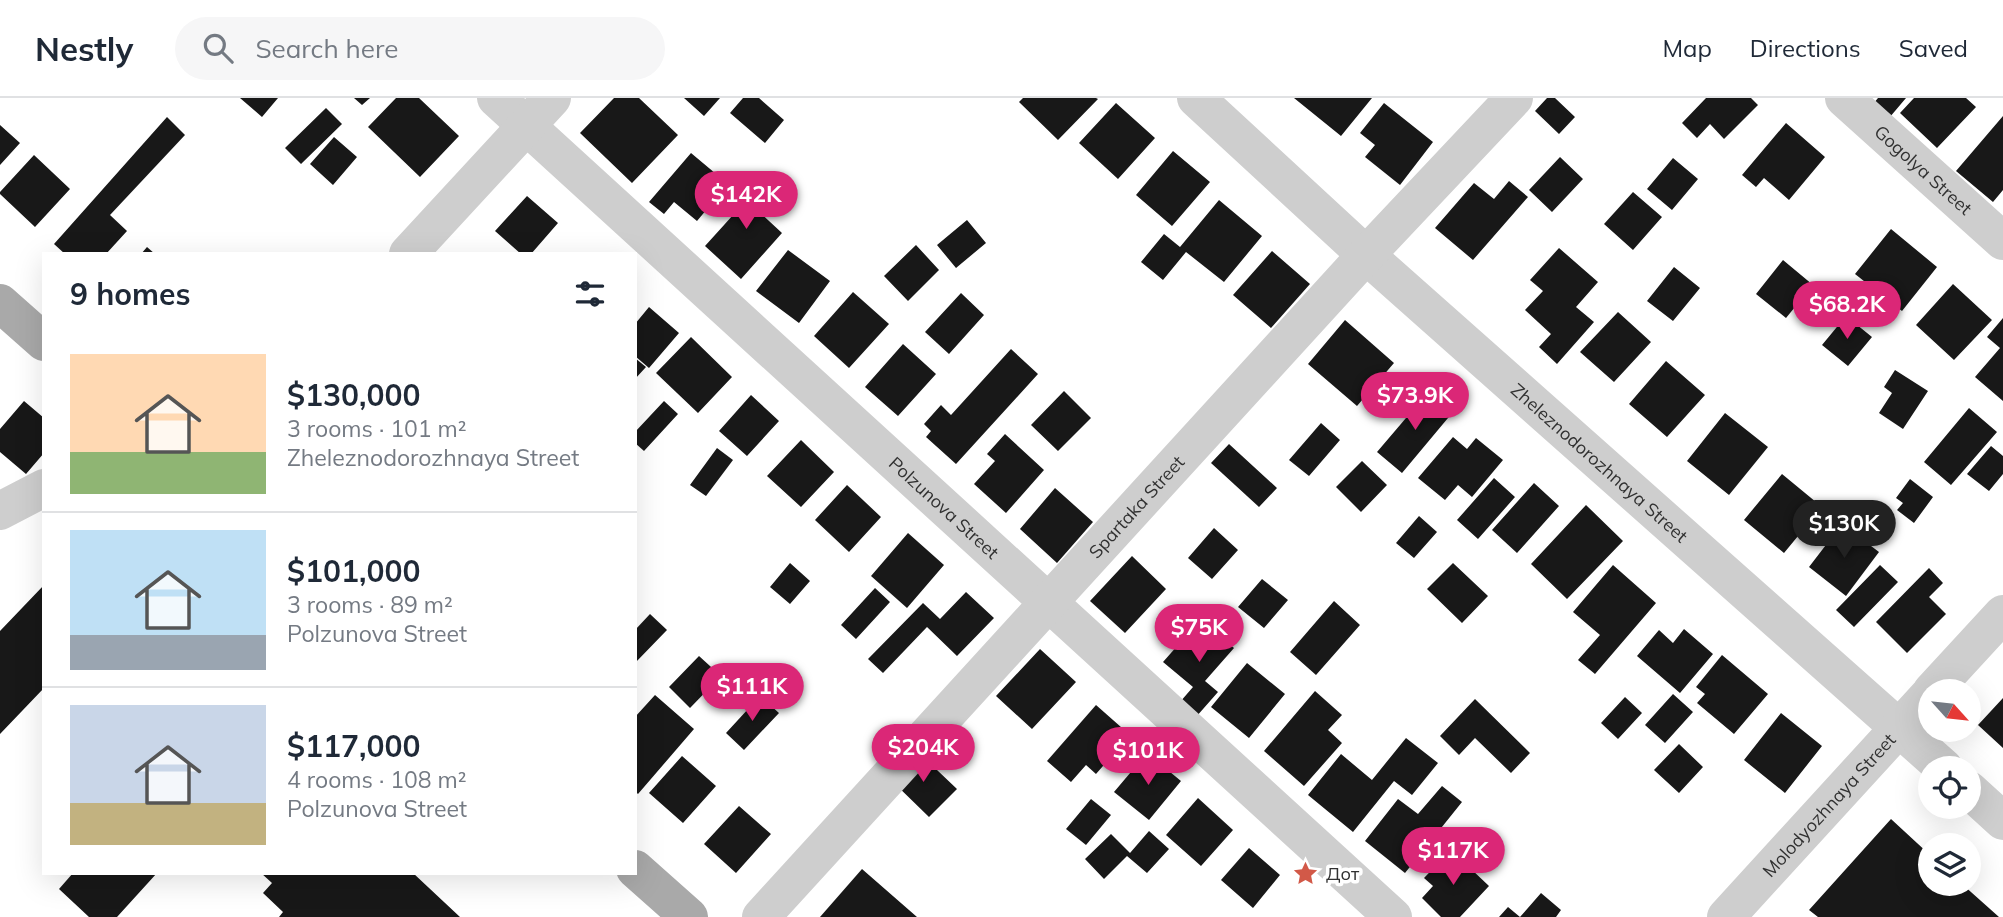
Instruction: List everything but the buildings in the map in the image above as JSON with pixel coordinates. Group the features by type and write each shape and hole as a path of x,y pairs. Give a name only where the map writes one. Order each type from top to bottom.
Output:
{"main road":[{"path":"0,303 42,340"},
{"path":"637,871 689,917"}],"street":[{"name":"Polzunova Street","path":"496,98 1048,605 1393,917"},
{"path":"410,252 552,98"},
{"name":"Zheleznodorozhnaya Street","path":"1196,98 1366,256 1931,756"},
{"name":"Spartaka Street","path":"761,917 1514,98"},
{"name":"Gogolya Street","path":"1844,98 2003,241"},
{"path":"0,511 42,489"},
{"name":"Molodyozhnaya Street","path":"1943,679 2003,614"},
{"name":"Molodyozhnaya Street","path":"1726,917 1918,706"},
{"path":"1981,801 2003,821"}],"place":[{"name":"Дот","path":"1306,873"}]}
